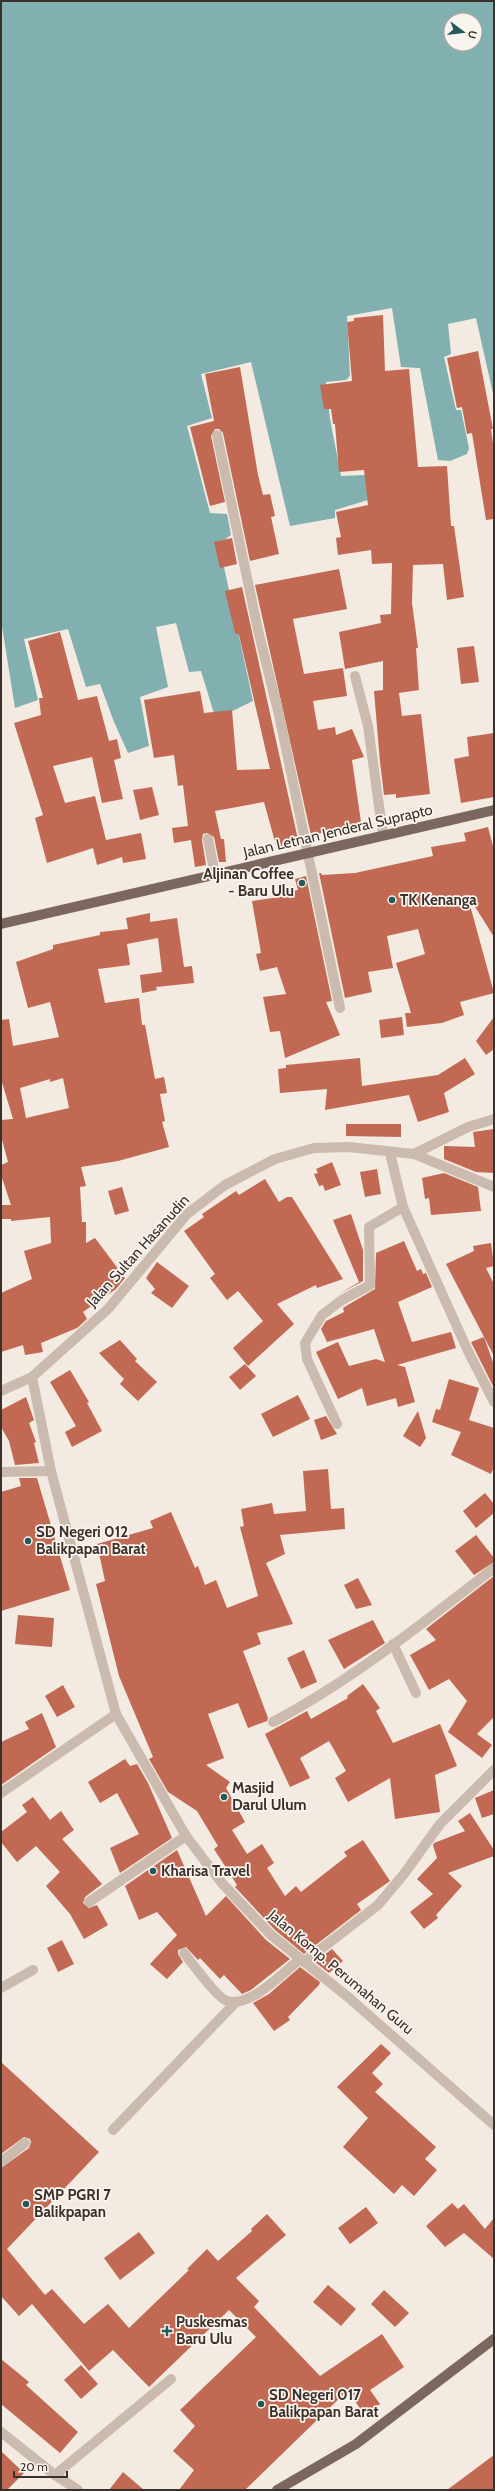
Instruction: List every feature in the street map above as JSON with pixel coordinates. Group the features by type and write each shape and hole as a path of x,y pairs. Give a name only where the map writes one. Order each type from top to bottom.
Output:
{"main road":[{"name":"Jalan Letnan Jenderal Suprapto","path":"1,924 215,875 307,852 494,810"},
{"path":"277,2490 356,2444 494,2339"}],"street":[{"path":"217,435 340,1008"},
{"path":"355,676 368,726 383,835"},
{"path":"208,840 215,875"},
{"path":"414,1154 468,1127 494,1119"},
{"name":"Jalan Sultan Hasanudin","path":"1,1391 32,1377 108,1308 187,1214 225,1185 275,1159 314,1148 348,1147 390,1153 414,1154 494,1187"},
{"path":"390,1153 403,1207 468,1351 494,1402"},
{"path":"337,1424 307,1359 304,1342 322,1315 342,1300 370,1285 369,1227 403,1207"},
{"name":"Jalan Komp. Perumahan Guru","path":"32,1377 51,1471 116,1714 186,1836 221,1882 270,1935 348,1997 494,2125"},
{"path":"1,1472 51,1471"},
{"path":"273,1722 332,1687 393,1644 494,1568"},
{"path":"393,1644 416,1693"},
{"path":"1,1793 116,1714"},
{"path":"184,1954 224,2000 235,2003 247,2001 378,1905 404,1874 440,1824 494,1771"},
{"path":"89,1902 186,1836"},
{"path":"1,1988 33,1970"},
{"path":"113,2130 235,2003"},
{"path":"1,2162 25,2144"},
{"path":"55,2476 171,2380"},
{"path":"1,2432 55,2476 78,2490"}],"water":[{"path":"1,1 494,1 494,398 476,318 448,324 451,354 444,357 456,410 461,410 469,448 467,454 450,461 438,460 420,368 401,367 392,308 347,316 350,376 346,380 326,382 330,419 341,476 366,475 368,500 335,510 335,518 290,526 251,362 201,374 212,418 187,426 210,513 227,514 231,535 219,544 253,701 224,715 215,717 201,671 189,672 176,623 156,627 168,687 140,697 149,746 128,753 114,722 100,684 86,687 68,629 24,639 38,700 15,708 1,620"}],"building":[{"path":"383,315 385,371 409,369 418,467 447,466 451,526 454,526 464,597 447,600 443,564 413,565 412,603 418,648 416,648 419,690 399,693 402,716 421,714 430,794 396,798 396,794 384,795 380,762 374,691 383,690 383,661 345,669 339,632 381,623 380,615 391,614 392,563 372,564 371,550 338,555 336,538 341,537 336,512 368,505 364,470 339,472 335,424 333,424 331,409 324,409 320,385 352,381 347,322 354,321 354,318"},
{"path":"478,351 493,429 491,429 494,451 494,519 486,520 472,433 467,434 462,407 457,408 447,358"},
{"path":"240,367 258,475 263,495 270,494 275,516 271,517 279,554 250,561 223,433 219,429 215,429 211,436 225,502 210,506 190,427 214,421 205,374"},
{"path":"232,538 237,564 220,568 214,542"},
{"path":"339,569 347,609 293,619 304,674 343,668 347,696 313,701 318,730 335,727 336,735 352,729 364,757 352,760 362,829 344,833 344,829 311,835 255,585"},
{"path":"242,587 299,844 277,849 264,802 215,811 221,839 224,839 226,862 219,862 214,837 207,833 203,834 202,840 206,865 195,867 191,840 174,843 172,828 188,826 183,785 178,786 174,755 154,758 144,700 200,691 204,713 232,710 237,770 270,769 239,635 235,633 225,591"},
{"path":"60,632 78,700 97,696 109,741 117,739 121,758 114,760 123,799 102,803 92,757 53,766 65,803 95,796 106,840 141,833 146,859 123,863 122,857 97,865 93,848 47,863 35,818 43,815 14,723 41,715 39,698 43,698 28,641"},
{"path":"474,646 479,682 461,684 457,648"},
{"path":"494,733 494,797 461,803 454,759 469,756 467,737"},
{"path":"152,787 159,815 140,820 133,790"},
{"path":"488,827 494,850 494,937 467,894 494,993 460,1002 464,1015 442,1023 407,1027 405,1013 411,1013 396,963 425,954 418,929 387,936 393,968 368,972 372,992 345,998 319,873 322,875 355,873 433,856 431,847 466,841 464,833"},
{"path":"306,876 332,1001 326,1002 340,1035 285,1058 280,1031 270,1032 263,997 286,994 277,967 260,971 256,954 261,953 252,901 286,896 285,892 298,890 295,879"},
{"path":"150,913 150,922 177,918 184,967 192,966 194,983 156,987 157,990 142,993 140,975 162,972 158,938 127,944 130,965 98,969 105,1003 139,998 142,1025 145,1025 155,1079 164,1077 167,1093 160,1094 165,1121 162,1122 169,1147 118,1161 81,1167 86,1186 80,1187 82,1222 86,1222 86,1243 95,1238 125,1278 116,1289 83,1312 87,1319 77,1328 41,1343 43,1352 25,1355 23,1345 1,1352 1,1293 32,1279 24,1251 51,1243 50,1217 11,1221 11,1219 1,1219 1,1205 11,1205 1,1175 1,1165 8,1162 1,1136 1,1120 13,1119 1,1079 1,1020 9,1019 13,1046 59,1037 50,1002 28,1008 16,962 53,949 53,945 100,935 100,932 128,929 126,918","holes":["63,1078 69,1108 26,1118 20,1088 50,1079 50,1082"]},
{"path":"402,1017 404,1035 381,1038 379,1020"},
{"path":"494,1017 494,1049 486,1055 476,1041"},
{"path":"360,1058 362,1086 438,1075 465,1058 475,1074 444,1093 449,1112 418,1122 409,1095 325,1110 327,1089 280,1093 278,1069 286,1068 286,1065"},
{"path":"346,1124 401,1124 401,1137 346,1136"},
{"path":"494,1129 494,1173 476,1172 444,1159 444,1146 475,1147 473,1132"},
{"path":"332,1162 341,1185 325,1191 323,1185 319,1186 314,1174 318,1173 316,1169"},
{"path":"377,1169 381,1194 365,1197 360,1172"},
{"path":"444,1173 478,1187 481,1211 431,1215 429,1198 425,1199 422,1178"},
{"path":"265,1179 279,1202 287,1197 292,1197 343,1279 317,1288 316,1285 277,1304 294,1324 248,1366 233,1348 263,1321 238,1291 227,1300 210,1278 215,1274 184,1231 204,1217 202,1214 236,1191 239,1195"},
{"path":"122,1187 129,1211 115,1215 108,1191"},
{"path":"351,1214 363,1250 363,1281 339,1294 359,1282 333,1220"},
{"path":"404,1241 417,1271 421,1269 423,1274 426,1273 432,1287 398,1302 412,1342 451,1332 456,1348 397,1365 405,1367 415,1402 398,1407 396,1398 367,1406 362,1388 338,1399 316,1352 338,1342 349,1366 376,1359 385,1362 374,1329 327,1342 321,1329 326,1321 344,1312 343,1308 375,1289 376,1253"},
{"path":"491,1243 494,1266 486,1268 494,1284 494,1356 446,1264 474,1251 473,1246"},
{"path":"157,1262 189,1286 172,1308 151,1293 155,1289 146,1278"},
{"path":"484,1337 494,1365 494,1388 471,1342"},
{"path":"120,1340 137,1359 135,1361 157,1382 138,1401 120,1384 124,1379 99,1353"},
{"path":"245,1364 256,1376 240,1390 229,1377"},
{"path":"70,1370 89,1402 87,1403 102,1431 72,1447 65,1432 76,1426 50,1382"},
{"path":"449,1379 479,1388 469,1420 494,1428 494,1467 491,1474 451,1455 461,1432 432,1422 436,1409 440,1410"},
{"path":"298,1395 310,1419 273,1437 261,1414"},
{"path":"26,1397 34,1420 29,1423 36,1442 34,1443 39,1463 15,1465 9,1441 1,1427 1,1410"},
{"path":"418,1411 426,1438 420,1447 403,1436"},
{"path":"326,1416 337,1434 321,1440 314,1420"},
{"path":"328,1469 331,1509 344,1508 345,1529 280,1535 285,1554 266,1563 293,1624 257,1633 261,1644 243,1651 268,1718 267,1721 248,1728 238,1703 208,1714 224,1758 206,1765 230,1782 226,1788 245,1822 232,1830 247,1854 262,1844 274,1863 267,1868 285,1896 296,1886 301,1892 347,1856 344,1852 363,1840 390,1881 357,1904 361,1910 304,1954 275,1930 235,1887 237,1885 214,1849 218,1846 197,1811 168,1792 149,1759 153,1757 119,1676 96,1584 105,1581 97,1544 153,1528 150,1521 171,1512 195,1568 198,1566 205,1585 216,1580 227,1608 258,1596 240,1527 244,1526 241,1509 272,1503 274,1514 306,1511 303,1471"},
{"name":"SD Negeri 012 Balikpapan Barat","path":"19,1478 37,1478 70,1590 1,1611 1,1492 21,1486"},
{"path":"485,1493 494,1504 494,1513 476,1528 463,1511"},
{"path":"476,1535 494,1558 494,1562 474,1575 455,1551"},
{"path":"494,1576 494,1717 477,1734 492,1745 482,1758 448,1732 467,1701 449,1679 429,1690 410,1655 436,1640 426,1629"},
{"path":"358,1578 372,1605 356,1609 344,1585"},
{"path":"18,1615 54,1618 52,1647 15,1644"},
{"path":"373,1620 385,1643 344,1669 328,1640"},
{"path":"304,1650 317,1682 301,1689 287,1658"},
{"path":"363,1684 380,1708 376,1711 393,1743 440,1724 457,1766 435,1775 440,1812 395,1819 390,1778 348,1802 335,1778 346,1771 329,1741 300,1758 310,1778 290,1787 265,1734 307,1711 311,1719 348,1698 347,1696"},
{"path":"63,1685 75,1707 57,1717 45,1696"},
{"path":"42,1713 56,1747 1,1785 1,1742 29,1729 25,1722"},
{"path":"125,1759 130,1766 137,1764 148,1783 172,1838 120,1873 110,1848 139,1834 117,1793 100,1803 88,1782"},
{"path":"494,1790 494,1814 482,1818 475,1798"},
{"path":"33,1797 50,1820 61,1811 74,1830 62,1839 102,1884 85,1897 83,1903 89,1908 97,1905 108,1925 84,1939 70,1914 46,1886 60,1872 36,1846 17,1862 1,1842 1,1832 27,1812 22,1805"},
{"path":"470,1813 494,1850 494,1856 448,1873 462,1886 436,1915 438,1918 424,1929 410,1912 433,1894 417,1879 437,1858 433,1845 434,1843 465,1831 458,1821"},
{"path":"177,1850 206,1916 226,1896 266,1940 290,1959 251,1990 242,1994 224,1975 220,1979 200,1958 198,1960 186,1947 178,1950 178,1954 183,1962 167,1979 150,1964 177,1935 157,1912 139,1920 125,1886"},
{"path":"62,1940 74,1964 58,1972 47,1948"},
{"path":"332,1949 343,1961 329,1973 315,1962"},
{"path":"300,1967 320,1982 319,1985 288,2017 290,2020 274,2031 253,2003 269,1994"},
{"path":"381,2044 391,2053 372,2073 383,2084 375,2092 436,2147 425,2159 437,2170 414,2196 402,2185 394,2194 343,2147 368,2118 337,2087"},
{"path":"1,2062 99,2152 7,2249 45,2295 52,2289 84,2324 108,2304 129,2328 189,2270 187,2269 207,2249 218,2261 252,2231 251,2229 267,2214 286,2235 236,2278 259,2301 254,2307 320,2376 382,2334 404,2367 370,2390 380,2404 364,2415 348,2390 245,2490 179,2490 194,2470 173,2451 195,2426 180,2410 256,2337 229,2310 149,2387 113,2350 89,2371 32,2304 19,2316 1,2296 1,2168 29,2148 31,2142 30,2139 24,2137 1,2154"},
{"path":"452,2203 458,2209 464,2204 485,2229 494,2218 494,2259 464,2233 445,2247 426,2226"},
{"path":"366,2207 378,2223 350,2244 338,2228"},
{"path":"139,2232 155,2253 120,2280 104,2258"},
{"path":"328,2285 356,2309 341,2326 313,2302"},
{"path":"384,2290 409,2313 395,2327 371,2304"},
{"path":"1,2359 29,2382 26,2385 78,2432 60,2453 1,2404"},
{"path":"81,2365 98,2384 81,2399 64,2380"},
{"path":"1,2451 24,2473 7,2490 1,2490"},
{"path":"494,2455 494,2490 447,2490"},
{"path":"123,2472 144,2490 109,2490"}],"place":[{"name":"Aljinan Coffee - Baru Ulu","path":"302,883"},
{"name":"TK Kenanga","path":"392,900"},
{"name":"SD Negeri 012 Balikpapan Barat","path":"28,1541"},
{"name":"Masjid Darul Ulum","path":"224,1797"},
{"name":"Kharisa Travel","path":"153,1871"},
{"name":"SMP PGRI 7 Balikpapan","path":"26,2204"},
{"name":"Puskesmas Baru Ulu","path":"167,2331"},
{"name":"SD Negeri 017 Balikpapan Barat","path":"261,2404"}]}
